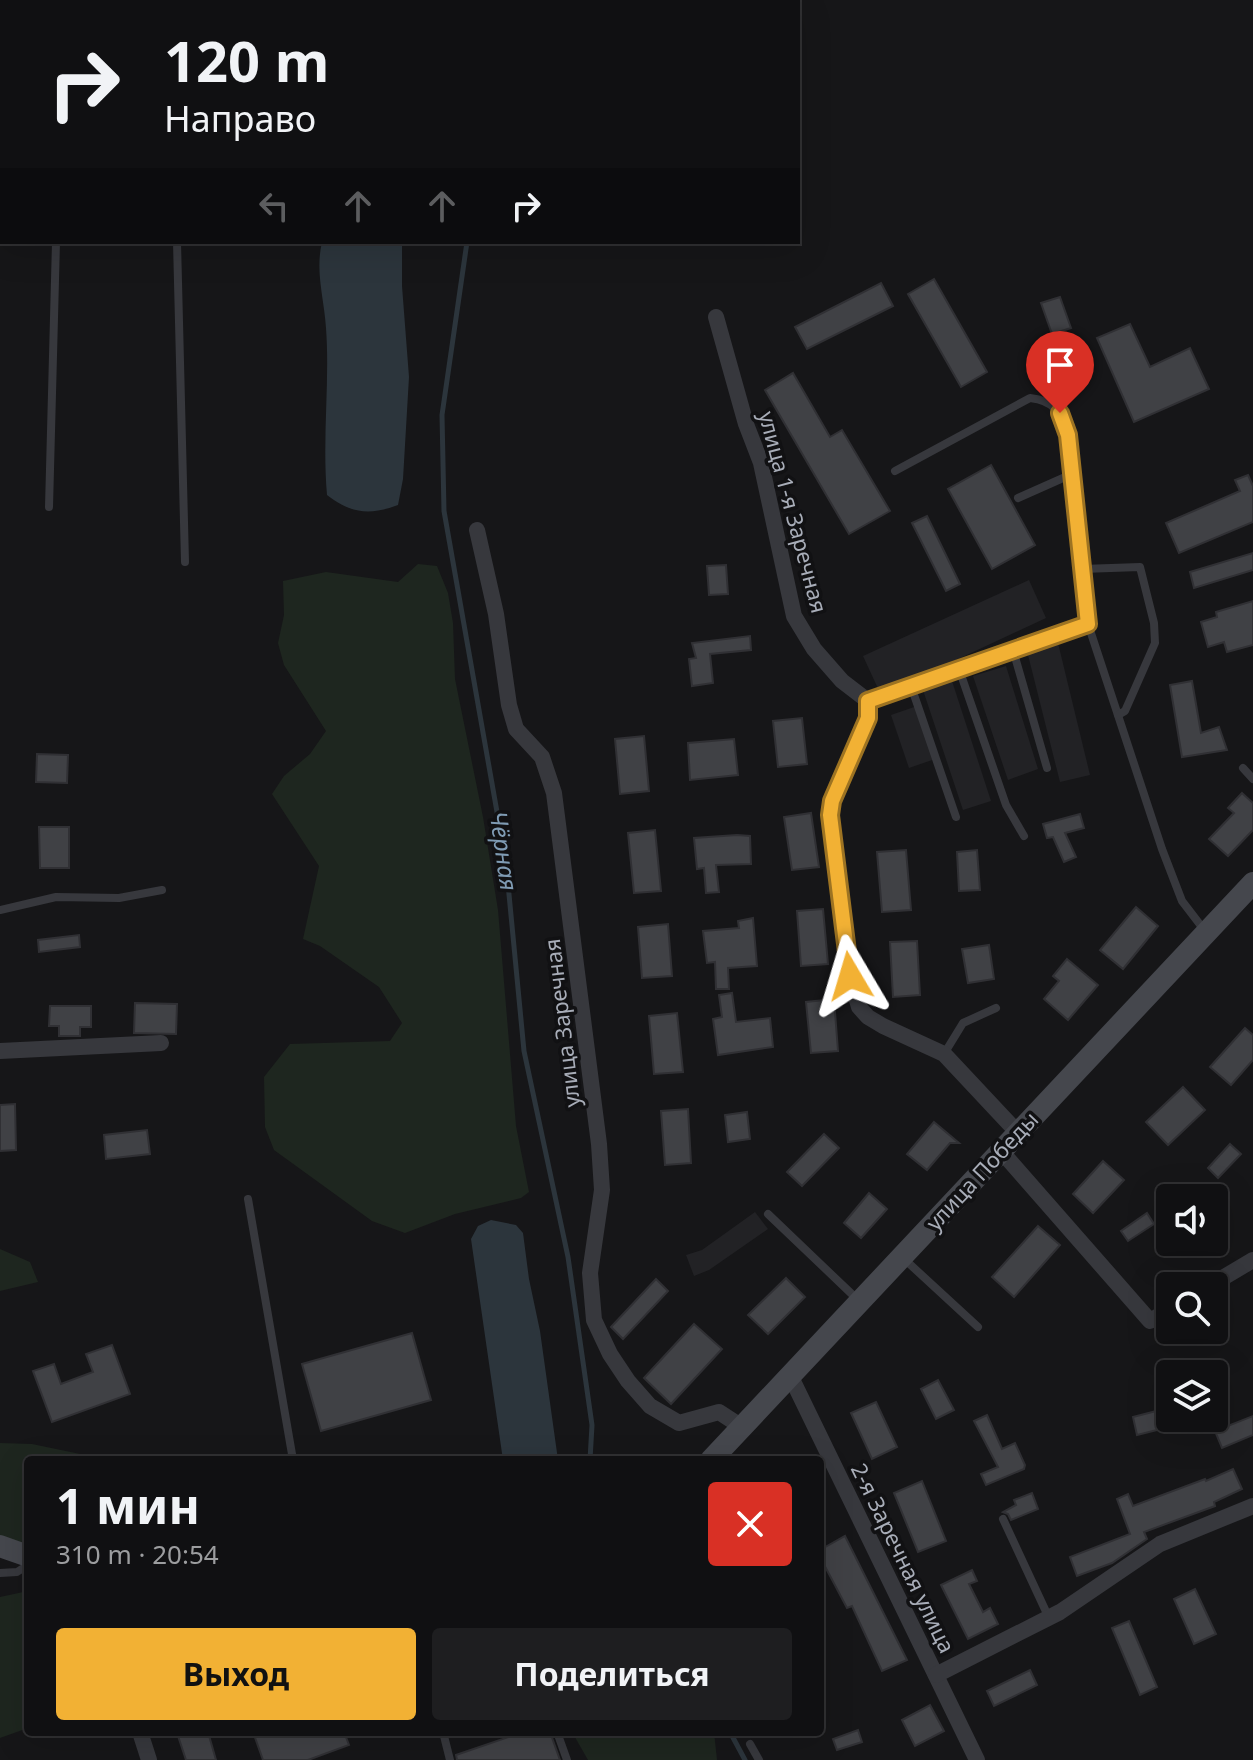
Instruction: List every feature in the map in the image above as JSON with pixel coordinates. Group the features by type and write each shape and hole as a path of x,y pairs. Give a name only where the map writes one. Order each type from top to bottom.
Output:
{"street":[{"name":"улица 1-я Заречная","path":"716,317 746,424 761,463 794,616 823,660 842,681 868,701"},
{"name":"улица Заречная","path":"477,530 496,614 509,705 516,729 542,757 554,793 599,1144 602,1190 590,1273 594,1320 610,1354 650,1406 679,1423 719,1412 742,1427"},
{"path":"868,701 868,718 832,801 830,815 850,976 859,1007 868,1017 944,1054 1018,1133"},
{"name":"улица Победы","path":"715,1456 1253,883"},
{"path":"0,1051 161,1043"},
{"path":"1001,1151 1150,1321 1156,1317"},
{"path":"1228,1275 1253,1260"},
{"name":"2-я Заречная улица","path":"790,1375 977,1760"},
{"path":"936,1675 1049,1618 1160,1544 1253,1506"},
{"path":"0,1546 24,1555"},
{"path":"141,1736 149,1760"}],"lane":[{"path":"49,507 56,244"},
{"path":"177,244 185,562"},
{"path":"895,471 1030,398 1045,400 1060,413 1068,435 1088,624 1162,849 1182,901 1206,931"},
{"path":"1018,498 1072,474"},
{"path":"1082,569 1140,567 1154,623 1155,643 1125,711 1118,715"},
{"path":"868,701 1088,624"},
{"path":"1013,650 1047,768"},
{"path":"959,669 1006,805 1024,836"},
{"path":"911,686 956,817"},
{"path":"1243,768 1253,779"},
{"path":"0,910 56,897 119,898 162,890"},
{"path":"944,1054 963,1023 996,1008"},
{"path":"248,1199 292,1456"},
{"path":"768,1214 859,1301"},
{"path":"902,1256 978,1327"},
{"path":"1003,1519 1049,1618"},
{"path":"0,1573 17,1572 24,1568"},
{"path":"444,1736 450,1760"},
{"path":"558,1736 567,1760"},
{"path":"750,1744 759,1760"}],"shaded area":[{"path":"322,244 402,244 409,377 403,479 398,505 378,511 352,509 327,495 327,348 319,264"},
{"path":"418,564 437,566 448,593 453,623 455,679 498,910 516,1126 529,1192 521,1198 455,1214 405,1233 372,1221 274,1150 265,1127 264,1077 290,1044 390,1041 402,1023 379,987 320,946 303,939 319,866 272,794 284,776 310,754 326,731 284,665 278,643 284,615 283,581 326,572 398,582"},
{"path":"1029,580 1046,618 881,695 863,656"},
{"path":"1058,643 1090,775 1060,782 1027,651"},
{"path":"1006,666 1038,769 1008,780 973,676"},
{"path":"952,681 991,801 963,810 923,690"},
{"path":"917,706 935,759 909,768 891,715"},
{"path":"755,1212 768,1229 709,1270 694,1276 686,1255 702,1250"},
{"path":"491,1220 516,1225 523,1233 557,1456 502,1456 471,1239 478,1226"},
{"path":"0,1249 30,1262 38,1282 0,1291"},
{"path":"0,1443 32,1444 90,1456 24,1456 24,1548 0,1540"},
{"path":"24,1592 24,1729 0,1738 0,1597"},
{"path":"574,1736 714,1736 717,1760 588,1760"}],"building":[{"path":"934,279 987,372 961,387 908,294"},
{"path":"881,283 893,306 807,349 795,327"},
{"path":"1060,297 1071,328 1052,334 1041,303"},
{"path":"1130,324 1150,367 1190,348 1209,389 1134,422 1097,338"},
{"path":"793,373 830,437 842,430 890,511 849,534 765,390"},
{"path":"991,465 1035,545 992,569 948,489"},
{"path":"1248,475 1253,486 1253,522 1179,553 1166,523 1240,491 1235,480"},
{"path":"927,516 960,584 946,591 912,523"},
{"path":"1253,553 1253,570 1194,588 1190,572"},
{"path":"726,565 728,594 709,595 707,566"},
{"path":"1253,601 1253,645 1227,652 1224,642 1208,647 1201,622 1217,617 1216,612"},
{"path":"750,636 751,650 710,654 713,683 692,686 689,659 696,658 692,643"},
{"path":"1192,681 1201,733 1219,727 1227,750 1182,757 1170,685"},
{"path":"802,718 807,764 778,767 773,721"},
{"path":"644,736 649,791 620,794 615,739"},
{"path":"734,739 738,775 690,780 688,743"},
{"path":"37,754 68,755 67,783 36,782"},
{"path":"1242,793 1253,803 1253,830 1228,856 1209,839 1234,813 1228,808"},
{"path":"811,813 819,867 792,870 784,817"},
{"path":"1080,814 1084,828 1065,833 1076,857 1064,862 1053,837 1047,838 1043,824"},
{"path":"39,827 69,827 69,868 40,868"},
{"path":"655,830 661,891 634,893 628,833"},
{"path":"750,836 751,864 716,865 719,892 706,893 704,868 697,869 694,838"},
{"path":"906,850 911,910 882,912 877,852"},
{"path":"977,850 980,890 959,891 957,852"},
{"path":"1136,907 1158,926 1123,969 1100,950"},
{"path":"823,909 828,964 801,966 797,911"},
{"path":"753,918 757,966 728,968 729,989 716,989 715,962 707,963 703,931 739,928 738,921"},
{"path":"668,924 672,976 642,978 638,927"},
{"path":"79,935 80,947 39,952 38,940"},
{"path":"917,941 920,995 893,997 890,942"},
{"path":"989,945 994,979 968,983 962,949"},
{"path":"1067,959 1098,985 1068,1020 1044,999 1059,981 1053,976"},
{"path":"732,993 736,1022 770,1018 773,1047 718,1055 713,1019 722,1017 719,995"},
{"path":"834,999 838,1051 811,1053 806,1002"},
{"path":"135,1003 177,1004 176,1034 134,1033"},
{"path":"50,1006 91,1006 91,1027 80,1027 80,1036 59,1036 59,1026 49,1026"},
{"path":"677,1013 683,1072 654,1074 649,1016"},
{"path":"1245,1028 1253,1035 1253,1060 1231,1085 1210,1067"},
{"path":"1183,1087 1205,1110 1168,1145 1146,1122"},
{"path":"15,1104 16,1150 0,1151 0,1105"},
{"path":"688,1109 691,1163 665,1165 661,1111"},
{"path":"747,1112 750,1139 728,1142 725,1115"},
{"path":"934,1122 959,1143 950,1143 927,1170 907,1154"},
{"path":"147,1130 150,1154 106,1159 104,1135"},
{"path":"824,1134 839,1148 802,1186 787,1172"},
{"path":"1230,1144 1241,1154 1218,1178 1208,1168"},
{"path":"1103,1161 1124,1180 1093,1213 1073,1194"},
{"path":"869,1193 887,1209 861,1238 844,1223"},
{"path":"1147,1213 1154,1224 1128,1241 1121,1231"},
{"path":"1038,1226 1060,1245 1014,1297 992,1277"},
{"path":"786,1278 805,1297 768,1334 748,1315"},
{"path":"656,1279 668,1291 623,1339 611,1327"},
{"path":"694,1324 722,1349 671,1404 644,1378"},
{"path":"412,1333 431,1400 321,1431 302,1364"},
{"path":"112,1345 130,1394 52,1422 33,1371 54,1364 61,1384 93,1372 86,1354"},
{"path":"938,1380 954,1410 936,1419 921,1389"},
{"path":"876,1402 897,1447 872,1459 851,1413"},
{"path":"1156,1411 1156,1430 1137,1435 1133,1417"},
{"path":"987,1415 1002,1449 1015,1443 1025,1465 1024,1469 986,1485 981,1474 998,1467 974,1421"},
{"path":"1253,1416 1253,1435 1222,1448 1215,1432 1228,1432 1228,1426"},
{"path":"1233,1469 1242,1489 1214,1502 1215,1506 1144,1532 1147,1539 1112,1563 1077,1576 1070,1557 1130,1534 1117,1499 1128,1494 1133,1506"},
{"path":"922,1481 946,1541 918,1552 894,1493"},
{"path":"1032,1493 1038,1509 1011,1520 1003,1512 1016,1505 1014,1500"},
{"path":"845,1536 907,1660 882,1671 852,1606 847,1608 824,1565 824,1548"},
{"path":"972,1570 977,1581 969,1584 983,1612 990,1608 998,1624 968,1639 941,1585"},
{"path":"1195,1589 1216,1634 1194,1644 1174,1599"},
{"path":"1129,1621 1157,1687 1140,1695 1112,1628"},
{"path":"1030,1670 1037,1685 994,1706 987,1691"},
{"path":"930,1705 944,1731 915,1746 902,1720"},
{"path":"858,1730 862,1742 837,1750 833,1739"},
{"path":"178,1736 209,1736 216,1760 186,1760"},
{"path":"254,1736 346,1736 349,1745 308,1760 263,1760"},
{"path":"511,1736 551,1736 560,1760 457,1760 456,1755"}],"waterway":[{"name":"Чёрная","path":"467,244 442,415 444,511 506,863 524,1051 568,1257 592,1425 590,1456"},
{"name":"Чёрная","path":"732,1736 745,1760"}],"route":[{"path":"850,976 830,815 832,801 868,718 868,701 1088,624 1068,435 1060,413"}]}
